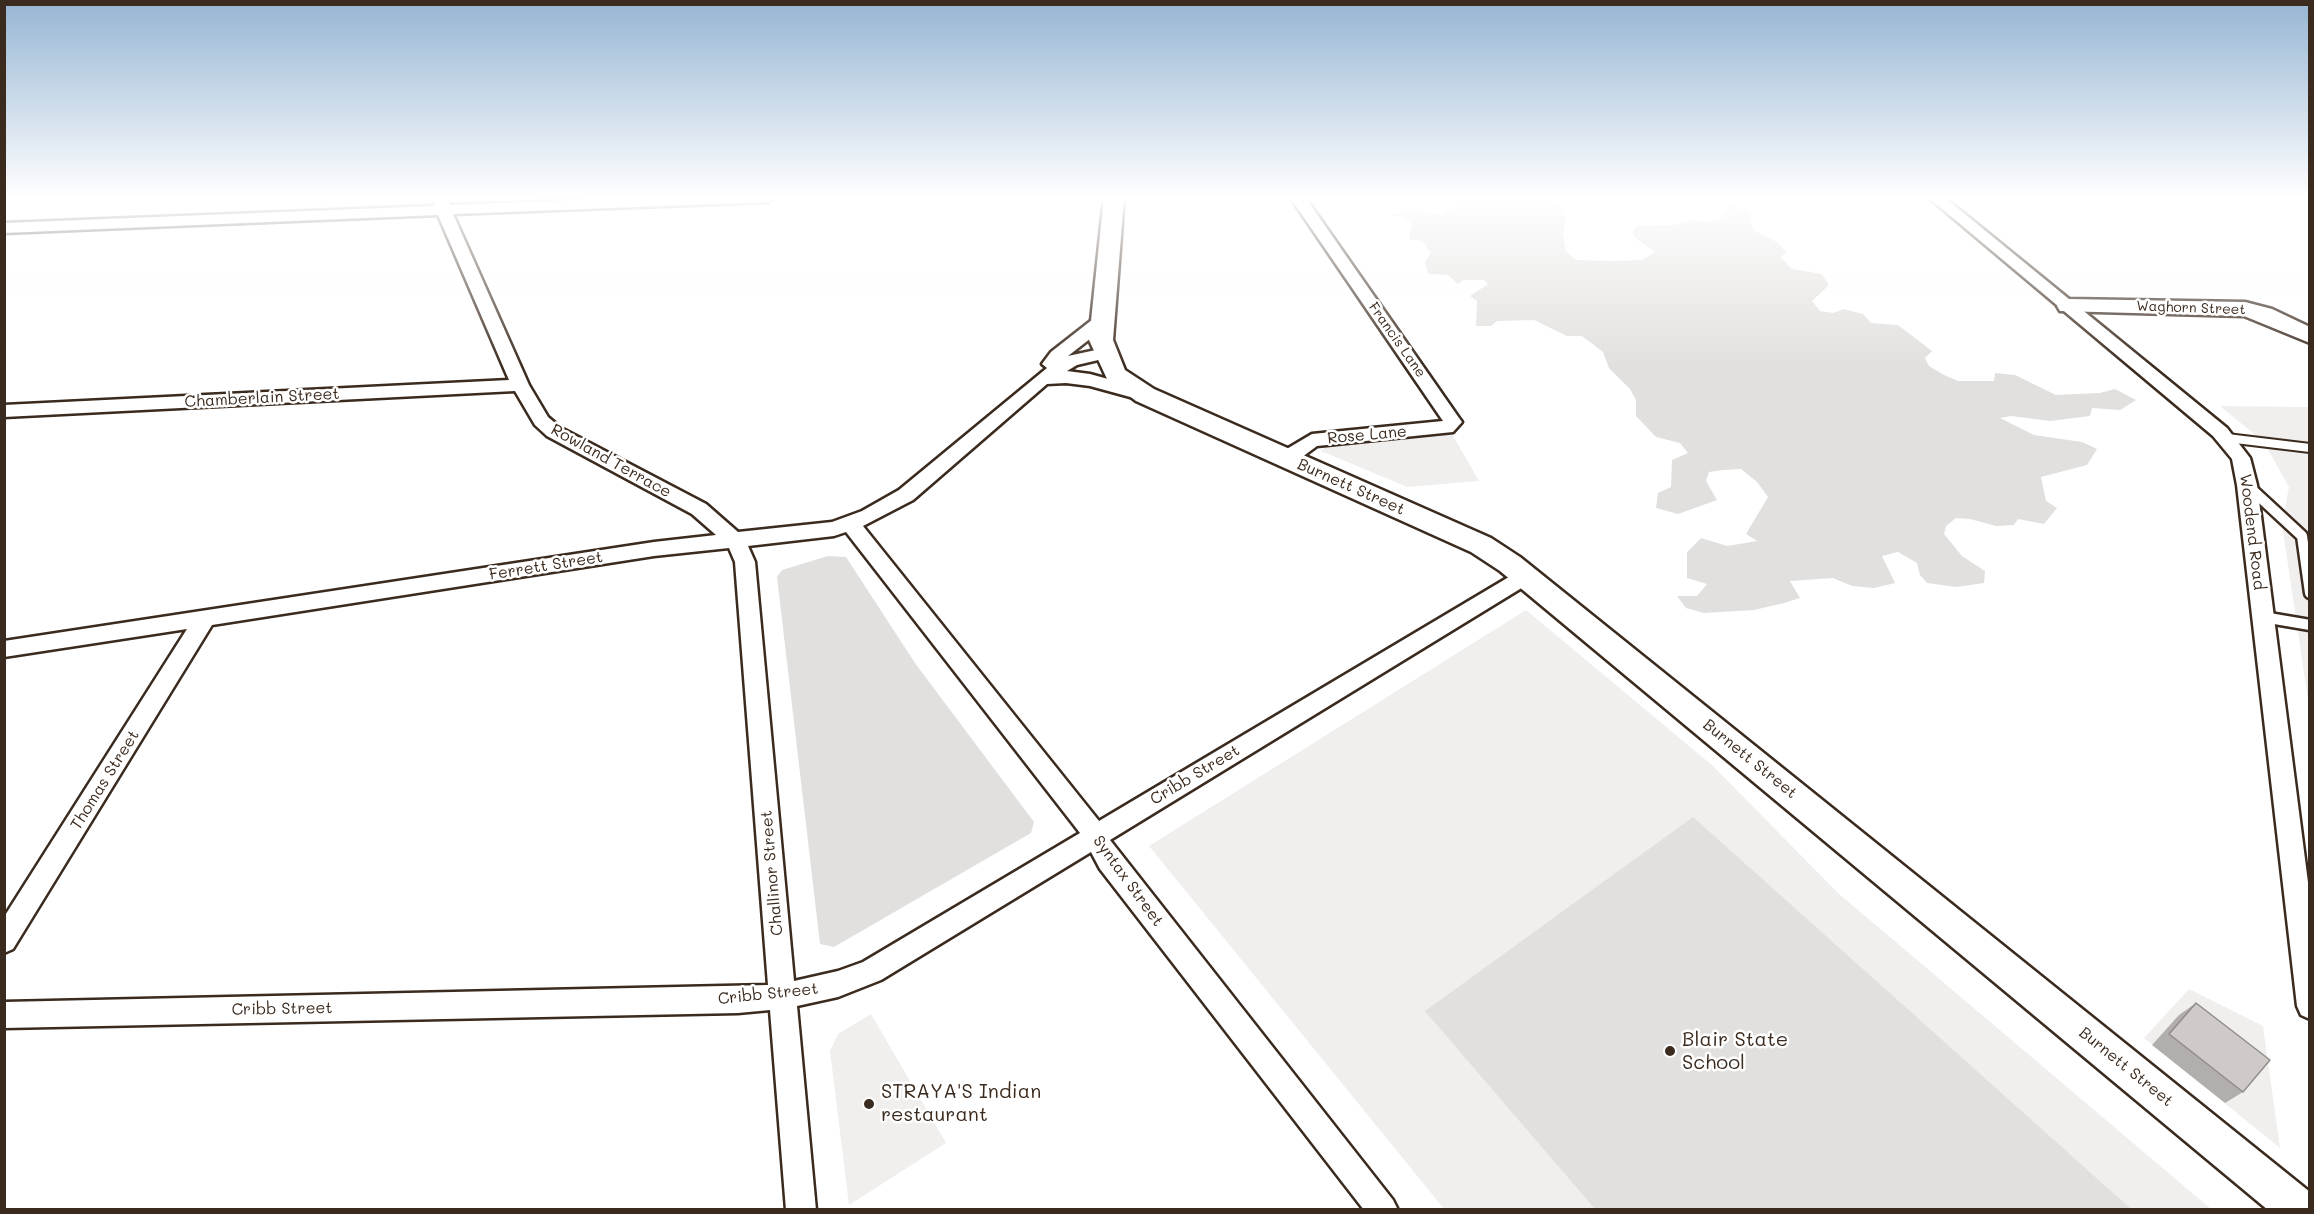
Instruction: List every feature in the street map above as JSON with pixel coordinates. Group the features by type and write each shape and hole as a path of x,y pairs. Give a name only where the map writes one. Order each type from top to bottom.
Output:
{"main road":[{"path":"1105,353 1101,340 1109,254"},
{"name":"Waghorn Street","path":"2068,306 2245,309 2264,314 2310,336"},
{"name":"Burnett Street","path":"1105,353 1114,374 1145,394 1481,545 1526,576 2300,1209"}],"street":[{"name":"Rowland Terrace","path":"464,254 520,385 537,416 547,427 699,509 734,540"},
{"name":"Francis Lane","path":"1337,254 1452,419 1453,425"},
{"name":"Woodend Road","path":"2004,254 2227,438 2241,458 2247,485 2262,617 2302,881 2310,1006"},
{"path":"1041,380 1057,356 1103,320"},
{"name":"Ferrett Street","path":"4,649 734,540 817,532 850,524 906,495 1041,380 1071,361 1105,353"},
{"path":"1041,380 1066,377 1090,380 1145,394"},
{"name":"Chamberlain Street","path":"4,411 520,385"},
{"name":"Rose Lane","path":"1287,458 1312,440 1446,428 1453,425"},
{"name":"Syntax Street","path":"850,524 1087,823 1109,861 1383,1209"},
{"name":"Challinor Street","path":"734,540 745,562 801,1209"},
{"name":"Cribb Street","path":"4,1015 738,1000 783,996 838,984 872,970 1526,576"},
{"name":"Thomas Street","path":"4,942 205,618"}],"lane":[{"path":"2227,438 2310,448"},
{"path":"2247,485 2302,536 2310,593"},
{"path":"2262,617 2310,625"}],"shaded area":[{"path":"1431,254 1569,254 1576,260 1614,261 1642,260 1652,254 1785,254 1781,257 1792,269 1822,274 1829,285 1812,301 1820,311 1833,313 1844,309 1863,314 1871,323 1898,325 1932,351 1925,358 1929,366 1958,381 1994,381 1995,373 2015,375 2056,395 2100,393 2115,389 2136,400 2120,410 2092,408 2090,416 2050,421 2011,416 2000,418 2034,435 2082,442 2097,449 2087,465 2041,477 2046,501 2057,508 2044,524 2018,519 2014,525 1996,526 1956,518 1946,526 1944,534 1962,556 1985,571 1984,583 1956,587 1927,583 1920,575 1917,563 1898,552 1882,556 1895,583 1874,588 1852,586 1833,578 1790,581 1800,598 1754,610 1704,613 1686,608 1677,596 1697,596 1707,584 1687,578 1687,552 1701,538 1727,546 1757,541 1746,534 1768,497 1757,482 1741,469 1709,472 1706,481 1717,500 1678,514 1656,508 1658,493 1671,487 1672,460 1688,453 1680,443 1656,437 1636,416 1636,400 1630,389 1609,368 1603,352 1582,336 1567,336 1534,320 1497,321 1491,326 1476,326 1477,301 1470,296 1488,284 1484,280 1463,280 1458,284 1448,275 1428,274 1425,262"},
{"path":"2220,406 2309,407 2309,707 2282,524 2289,487 2266,446"},
{"path":"1452,434 1479,481 1407,487 1321,451 1327,444"},
{"path":"828,556 846,557 915,663 1034,822 1031,833 834,947 820,944 777,577 782,570"},
{"name":"Blair State School","path":"1526,610 1713,766 1838,893 2211,1209 1444,1209 1149,846"},
{"path":"1693,817 2131,1209 1595,1209 1425,1011"},
{"path":"2189,989 2263,1026 2280,1148 2144,1038"},
{"path":"871,1014 946,1143 849,1205 830,1051 838,1034"}],"building":[{"path":"2196,1003 2270,1060 2243,1092 2169,1034"}],"place":[{"name":"Blair State School","path":"1670,1051"},
{"name":"STRAYA'S Indian restaurant","path":"869,1104"}]}
